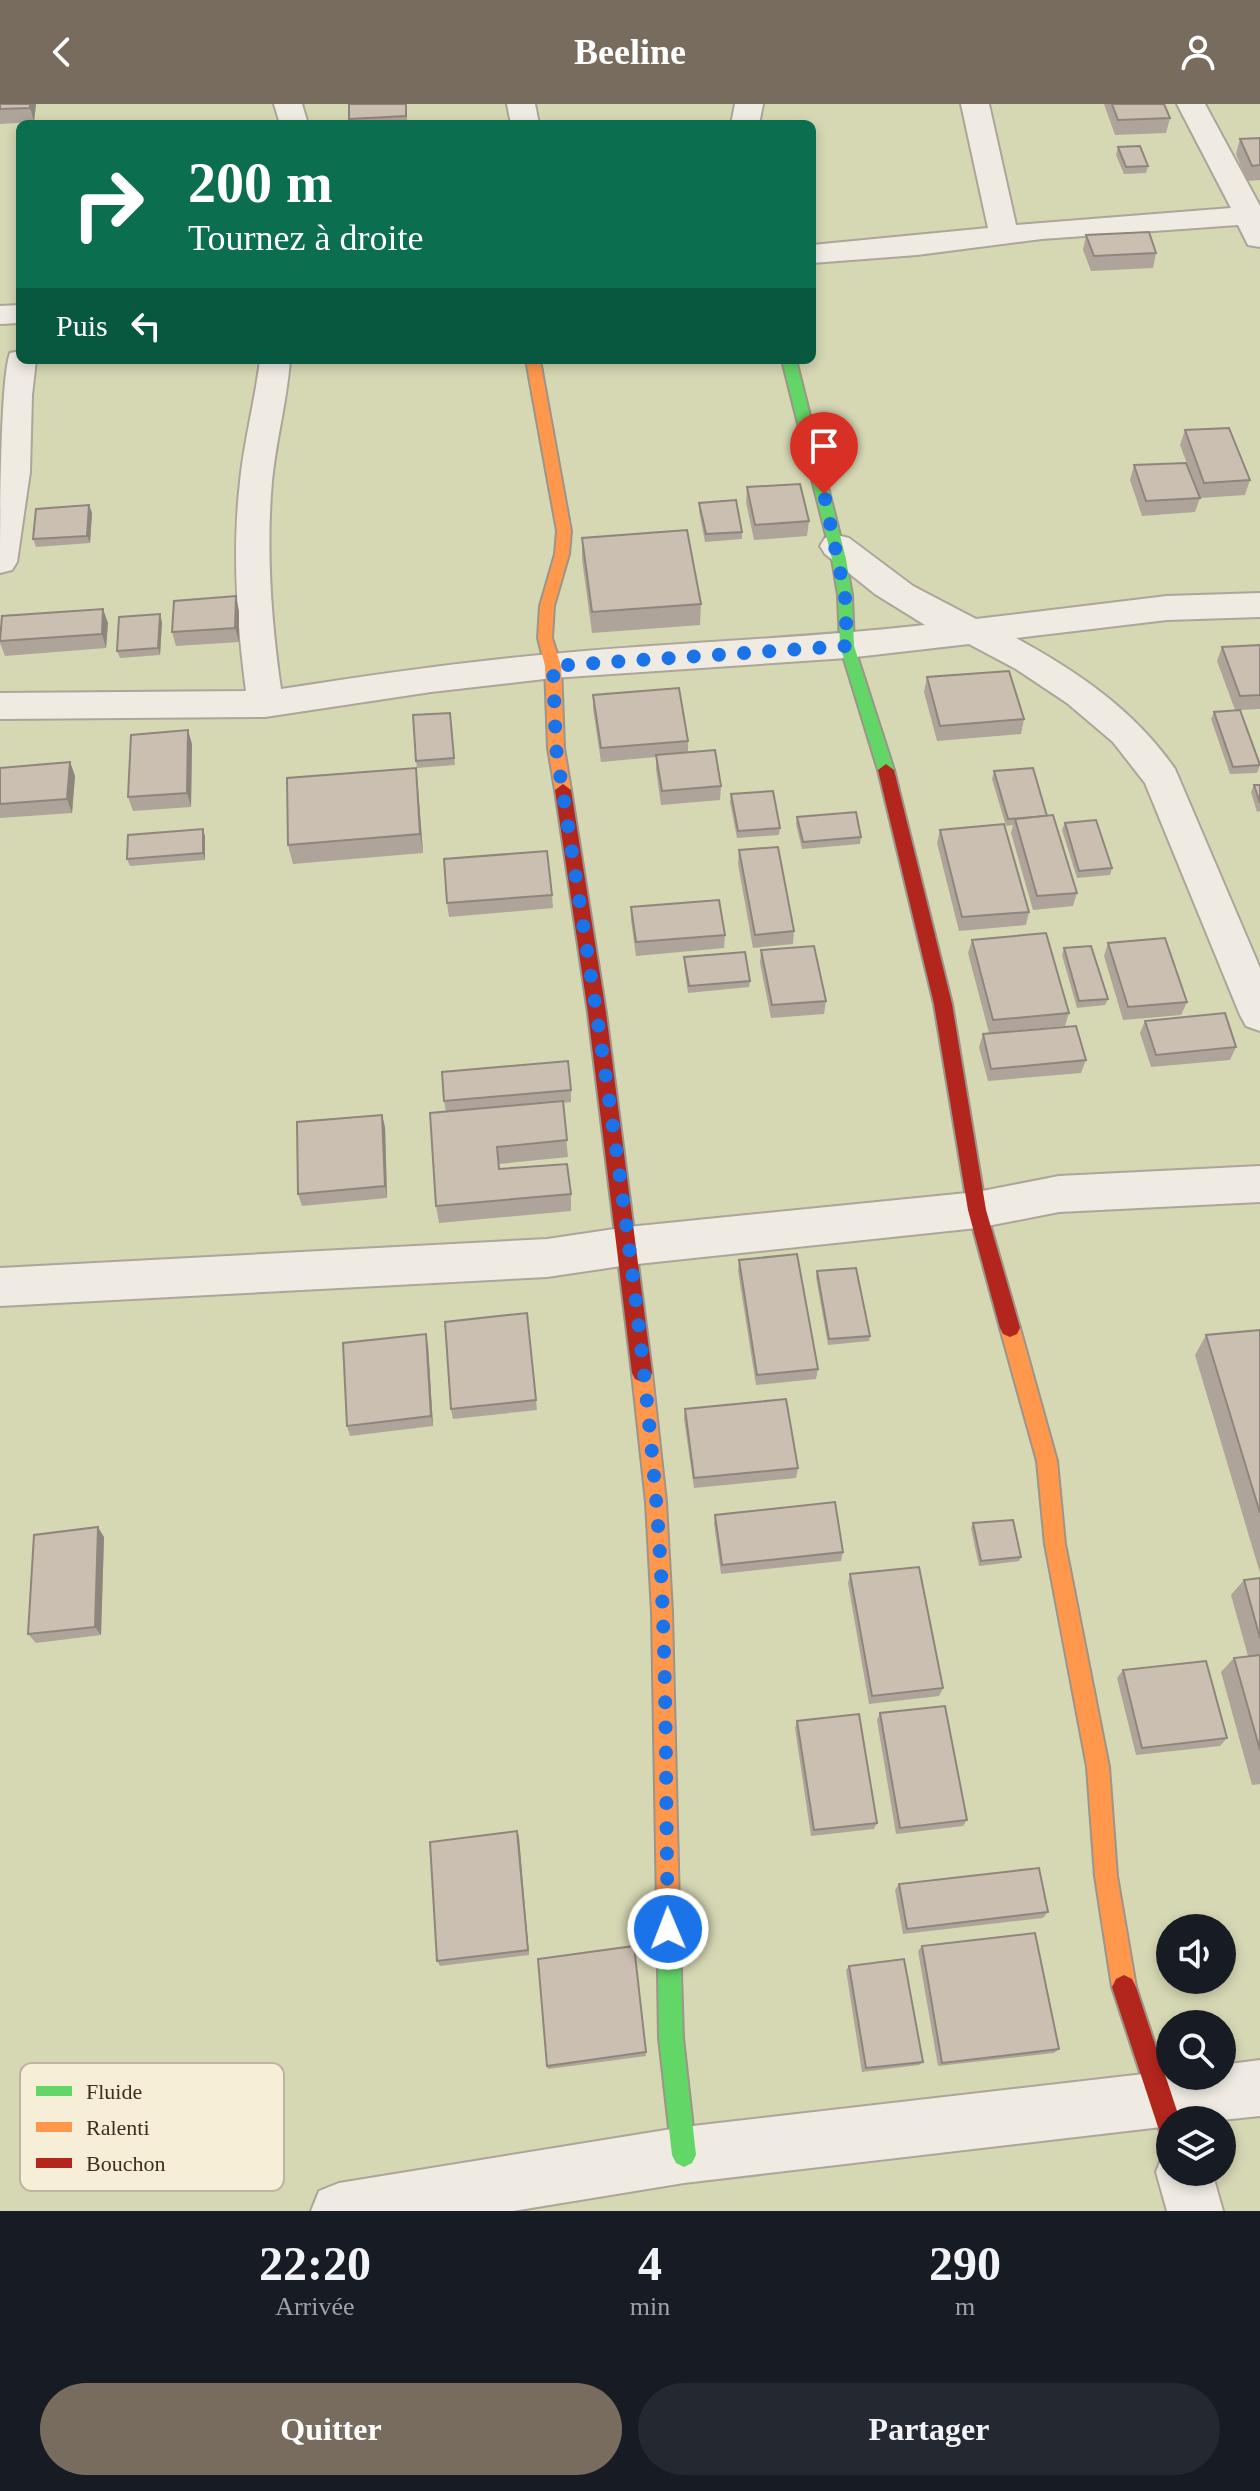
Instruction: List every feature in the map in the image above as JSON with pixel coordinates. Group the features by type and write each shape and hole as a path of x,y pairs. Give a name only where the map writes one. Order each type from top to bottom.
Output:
{"street":[{"path":"975,104 1004,235"},
{"path":"1191,104 1255,215 1260,244"},
{"path":"816,254 1255,215"},
{"path":"0,562 14,472 16,395 20,364"},
{"path":"265,704 254,605 252,537 256,479 274,364"},
{"path":"534,364 564,531 562,554 547,606 545,638 553,666 556,748 628,1246 657,1517 662,1612 671,2038 684,2155"},
{"path":"790,364 837,546 845,595 847,646 895,801 929,943 950,1044 977,1210 1047,1461 1055,1544 1098,1767 1106,1876 1124,1988 1163,2106"},
{"path":"837,546 872,576 908,599 943,619 976,632 1061,682 1104,714 1147,753 1162,779 1260,1015"},
{"path":"0,706 265,704 431,679 553,666 847,646 1167,608 1260,605"},
{"path":"0,1287 547,1258 628,1246 977,1210 1059,1194 1109,1189 1260,1184"},
{"path":"1195,2106 1260,2088"},
{"path":"339,2211 684,2155 1156,2115"},
{"path":"1188,2186 1195,2211"}],"green space":[{"path":"0,104 1260,104 1260,2211 0,2211"}],"building":[{"path":"0,104 30,104 30,108 0,109"},
{"path":"349,104 406,104 406,116 349,119"},
{"path":"1112,104 1164,104 1170,118 1118,120"},
{"path":"1260,138 1260,165 1252,166 1240,139"},
{"path":"1140,146 1148,166 1126,167 1118,147"},
{"path":"1149,232 1156,253 1094,256 1086,235"},
{"path":"1229,428 1250,480 1204,483 1185,430"},
{"path":"1186,463 1200,498 1146,501 1134,465"},
{"path":"800,484 809,521 755,525 747,487"},
{"path":"736,500 742,532 706,534 699,503"},
{"path":"89,505 87,536 33,539 36,509"},
{"path":"687,530 701,604 592,612 582,538"},
{"path":"236,596 235,628 172,632 174,601"},
{"path":"103,609 102,634 0,641 2,616"},
{"path":"160,614 158,648 117,651 119,617"},
{"path":"1260,645 1260,695 1240,696 1222,647"},
{"path":"1009,671 1024,719 940,726 927,677"},
{"path":"679,688 688,741 601,748 593,695"},
{"path":"1240,710 1260,765 1233,767 1214,712"},
{"path":"450,713 454,758 416,761 413,715"},
{"path":"188,730 187,793 128,797 131,735"},
{"path":"715,750 721,786 662,791 656,755"},
{"path":"70,762 67,799 0,804 0,768"},
{"path":"416,768 420,834 288,845 287,778"},
{"path":"1033,768 1047,816 1008,819 994,771"},
{"path":"1254,785 1260,785 1260,803"},
{"path":"773,791 780,828 738,831 731,794"},
{"path":"856,812 861,837 803,842 797,817"},
{"path":"1053,815 1077,893 1037,896 1015,819"},
{"path":"1096,820 1112,868 1079,871 1065,823"},
{"path":"1004,824 1029,912 962,917 940,830"},
{"path":"203,829 203,853 127,859 128,835"},
{"path":"778,847 794,931 755,935 739,850"},
{"path":"547,851 552,895 447,903 444,859"},
{"path":"719,900 725,935 636,942 631,907"},
{"path":"1046,933 1069,1013 993,1020 972,940"},
{"path":"1165,938 1187,1002 1128,1007 1108,943"},
{"path":"814,946 826,1001 772,1005 761,950"},
{"path":"1091,946 1108,999 1079,1001 1064,948"},
{"path":"745,952 750,981 689,986 684,957"},
{"path":"1225,1013 1236,1047 1156,1055 1145,1021"},
{"path":"1076,1026 1086,1060 991,1069 983,1034"},
{"path":"568,1061 571,1090 444,1101 442,1072"},
{"path":"563,1101 567,1140 497,1147 499,1169 567,1164 571,1194 436,1206 430,1113"},
{"path":"382,1115 385,1186 298,1194 297,1122"},
{"path":"797,1254 818,1369 757,1375 739,1260"},
{"path":"856,1268 870,1336 829,1339 817,1271"},
{"path":"527,1313 536,1400 451,1409 445,1322"},
{"path":"1260,1330 1260,1513 1206,1335"},
{"path":"426,1334 431,1416 347,1426 343,1343"},
{"path":"786,1399 798,1468 694,1478 685,1409"},
{"path":"835,1502 843,1552 722,1565 715,1515"},
{"path":"1013,1520 1021,1557 981,1561 973,1523"},
{"path":"98,1527 95,1627 28,1634 34,1535"},
{"path":"919,1567 943,1688 872,1696 850,1574"},
{"path":"1260,1578 1260,1638 1244,1580"},
{"path":"1260,1655 1260,1750 1234,1658"},
{"path":"1206,1661 1227,1738 1142,1748 1123,1670"},
{"path":"945,1706 967,1820 900,1828 880,1713"},
{"path":"859,1714 877,1823 814,1830 797,1721"},
{"path":"517,1831 528,1950 437,1961 430,1842"},
{"path":"1039,1868 1048,1912 907,1929 899,1884"},
{"path":"1035,1933 1059,2049 942,2063 922,1946"},
{"path":"634,1946 646,2052 547,2066 538,1959"},
{"path":"904,1959 923,2062 866,2068 849,1966"}],"traffic: fast":[{"path":"790,364 839,559 845,595 847,646 886,770"},
{"path":"668,1908 671,2038 684,2155"}],"traffic: slow":[{"path":"534,364 564,531 562,554 547,606 545,638 553,666 556,748 563,790"},
{"path":"1010,1328 1047,1461 1055,1544 1098,1767 1106,1876 1124,1987"},
{"path":"642,1373 656,1502 662,1612 668,1908"}],"traffic: jam":[{"path":"886,770 943,1004 977,1210 1010,1328"},
{"path":"563,790 597,1013 642,1373"},
{"path":"1124,1987 1163,2106"}],"route":[{"path":"668,1929 662,1612 656,1502 628,1246 597,1013 556,748 553,666 847,646 845,595 824,494"}]}
